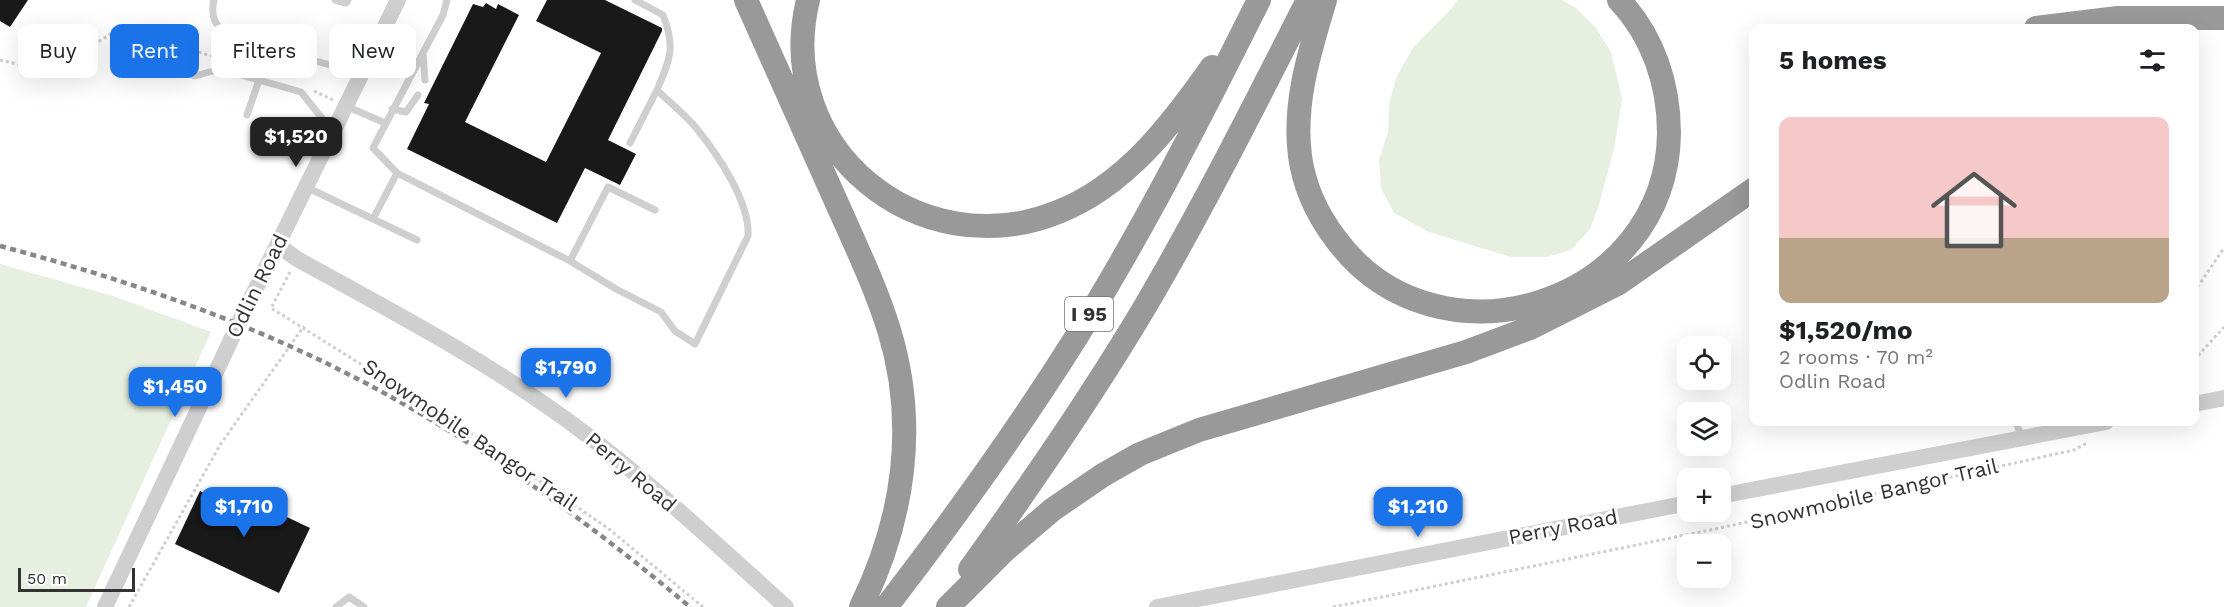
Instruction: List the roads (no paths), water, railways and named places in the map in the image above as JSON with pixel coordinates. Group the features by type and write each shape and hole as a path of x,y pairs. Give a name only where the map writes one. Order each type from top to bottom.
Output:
{"highway":[{"path":"746,0 874,290 889,330 899,373 905,434 901,490 870,604"},
{"path":"808,0 804,44 809,87 819,118 842,156 872,187 909,210 936,220 980,226 1023,223 1059,212 1081,201 1116,176 1155,140 1181,108 1257,0"},
{"name":"I 95","path":"870,604 984,476 1078,334 1173,166 1257,0"},
{"name":"I 95","path":"942,607 1045,462 1135,323 1226,158 1308,0"},
{"path":"1324,0 1303,80 1298,129 1303,172 1321,218 1351,257 1390,288 1420,302 1438,307 1473,312 1493,312 1546,302 1594,276 1631,239 1655,197 1668,152 1669,121 1665,91 1650,45 1634,17 1619,0"},
{"path":"2163,0 2224,9"},
{"path":"2069,24 2118,18 2224,18"},
{"path":"948,607 1005,550 1052,510 1094,481 1140,454 1198,430 1466,352 1541,324 1619,283 1749,192"}],"street":[{"name":"Odlin Road","path":"386,24 398,0"},
{"name":"Odlin Road","path":"109,604 278,245 360,78"},
{"name":"Perry Road","path":"278,245 297,260 446,342 571,423 662,497 786,607"},
{"path":"2199,403 2224,398"},
{"path":"1731,494 2085,426"},
{"name":"Perry Road","path":"1157,607 1677,504"}],"lane":[{"path":"214,0 212,13 215,24"},
{"path":"335,0 346,3 348,0"},
{"path":"447,0 443,15 374,148 397,173 570,261 616,289 661,312 675,331 695,344 748,237 749,221 727,173 696,128 657,90"},
{"path":"630,143 672,54 669,28 663,15 635,0"},
{"path":"423,52 425,80"},
{"path":"199,75 220,69 301,92 333,132"},
{"path":"248,115 259,80"},
{"path":"392,110 406,111 418,95"},
{"path":"346,106 385,123"},
{"path":"373,219 397,173"},
{"path":"306,187 417,240"},
{"path":"570,261 608,187 655,210"},
{"path":"2018,426 2022,438"},
{"path":"336,607 349,597 364,607"}],"railway":[{"path":"0,246 152,292 250,329 346,373 393,398 509,469 583,522 690,607"}]}
